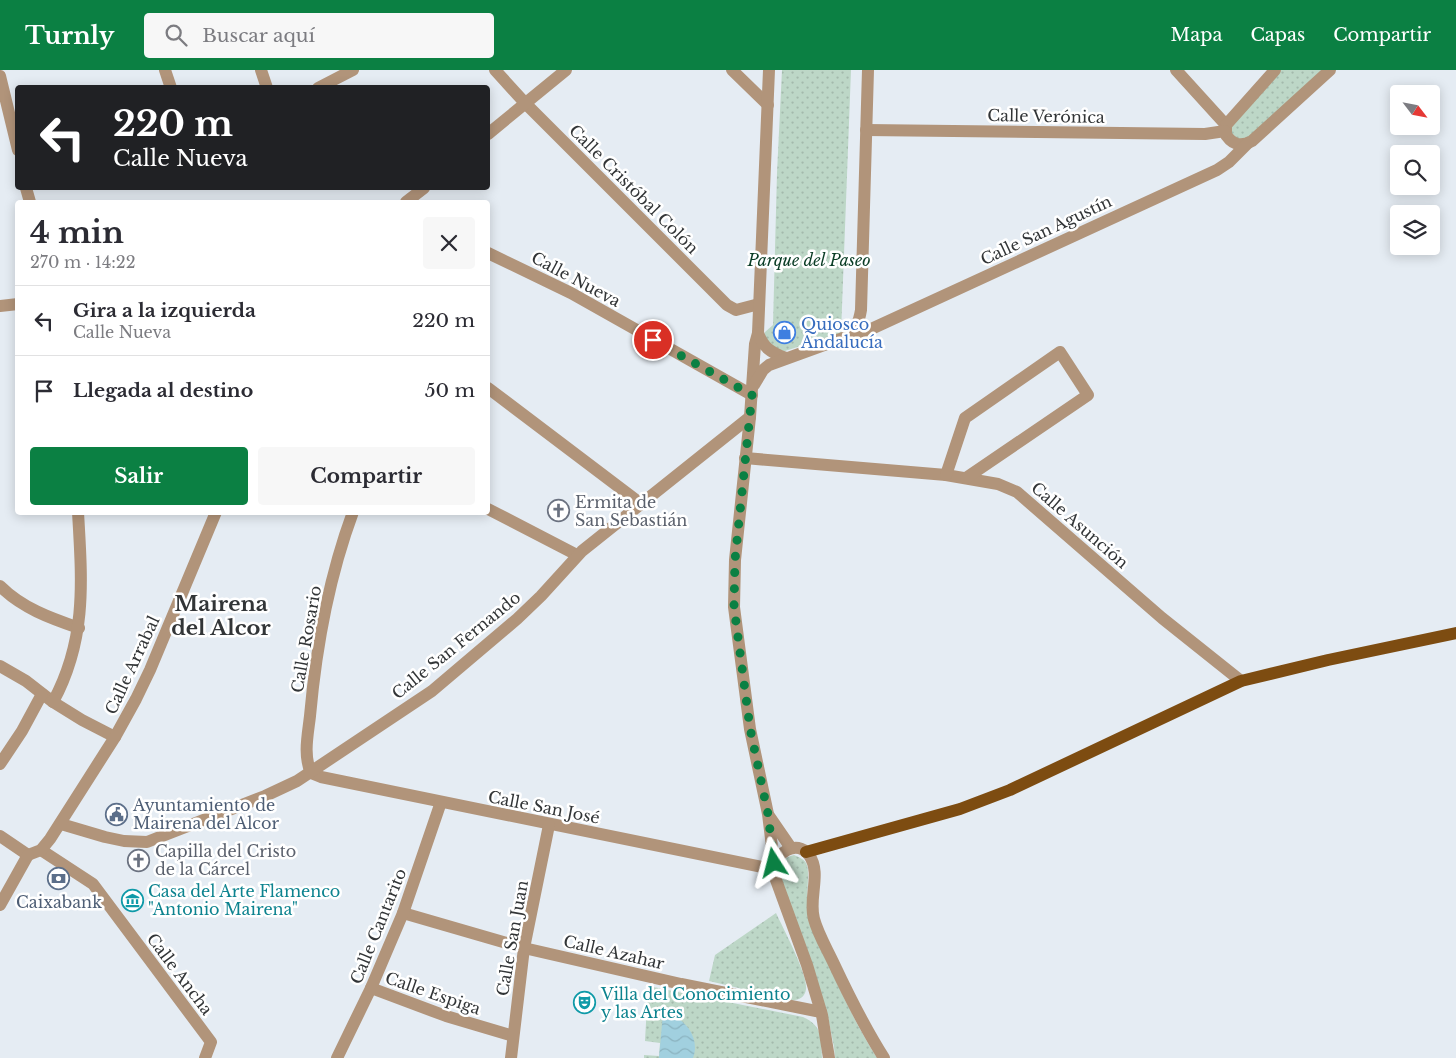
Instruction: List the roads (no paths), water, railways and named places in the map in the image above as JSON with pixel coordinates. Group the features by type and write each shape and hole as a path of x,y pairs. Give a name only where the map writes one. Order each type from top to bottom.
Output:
{"main road":[{"path":"806,852 960,810 1002,793 1241,680 1456,633"}],"street":[{"path":"165,70 170,85"},
{"path":"261,70 266,85"},
{"path":"324,85 353,70"},
{"name":"Calle Cristóbal Colón","path":"496,70 525,103 727,305 736,310 759,304"},
{"path":"490,132 566,70"},
{"path":"732,70 768,105"},
{"path":"769,70 758,333 755,344 750,417 735,560 734,607 750,728 768,814 773,866 821,1012 829,1058"},
{"path":"851,334 858,323 861,310 868,70"},
{"path":"1176,70 1226,128 1228,139 1235,144 1244,145 1248,143"},
{"path":"1226,128 1274,70"},
{"name":"Calle San Agustín","path":"752,391 763,370 775,362 837,341 851,334 869,330 1217,170 1330,70"},
{"path":"0,76 15,138"},
{"name":"Calle Verónica","path":"866,130 1205,134 1226,128"},
{"path":"409,200 421,190"},
{"name":"Calle Nueva","path":"490,254 571,293 752,391"},
{"path":"0,306 15,304"},
{"path":"758,333 765,347 777,355 786,358"},
{"path":"946,475 965,418 1060,352 1088,395 966,478"},
{"path":"490,390 640,503"},
{"name":"Calle San Fernando","path":"61,824 110,838 137,843 147,842 265,796 311,773 432,690 517,619 541,596 577,555 750,417"},
{"name":"Calle Asunción","path":"745,458 946,475 998,484 1017,492 1162,618 1241,680"},
{"path":"490,510 577,555"},
{"path":"53,702 66,675 79,628 81,594 78,515"},
{"name":"Calle Arrabal","path":"41,850 61,824 116,737 150,670 215,515"},
{"name":"Calle Rosario","path":"311,773 307,760 307,745 312,695 322,632 337,562 352,515"},
{"path":"0,586 29,608 79,628"},
{"path":"0,666 26,681 53,702 82,720 116,737"},
{"path":"0,764 22,731 42,694"},
{"name":"Calle San José","path":"311,773 328,779 550,824 773,866"},
{"name":"Calle Cantarito","path":"337,1058 371,988 403,913 441,802"},
{"path":"768,814 791,848 806,852 810,857 814,872 813,917 818,931 862,1020 884,1058"},
{"name":"Calle San Juan","path":"511,1058 524,948 550,824"},
{"path":"0,836 28,855"},
{"path":"773,866 779,855 791,848"},
{"path":"0,905 28,855 41,850"},
{"name":"Calle Ancha","path":"41,850 93,884 211,1042 205,1058"},
{"name":"Calle Azahar","path":"403,913 524,948 681,984 821,1012"},
{"name":"Calle Espiga","path":"371,988 446,1016 513,1036"}],"water":[{"path":"663,1013 677,1018 688,1028 694,1042 693,1058 659,1058"}],"place":[{"name":"Quiosco Andalucía","path":"785,333"},
{"name":"Ermita de San Sebastián","path":"559,511"},
{"name":"Ayuntamiento de Mairena del Alcor","path":"117,814"},
{"name":"Capilla del Cristo de la Cárcel","path":"139,860"},
{"name":"Caixabank","path":"59,878"},
{"name":"Casa del Arte Flamenco \"Antonio Mairena\"","path":"132,900"},
{"name":"Villa del Conocimiento y las Artes","path":"585,1003"}],"district":[{"name":"Mairena del Alcor","path":"221,616"}],"park label":[{"name":"Parque del Paseo","path":"809,260"}]}
